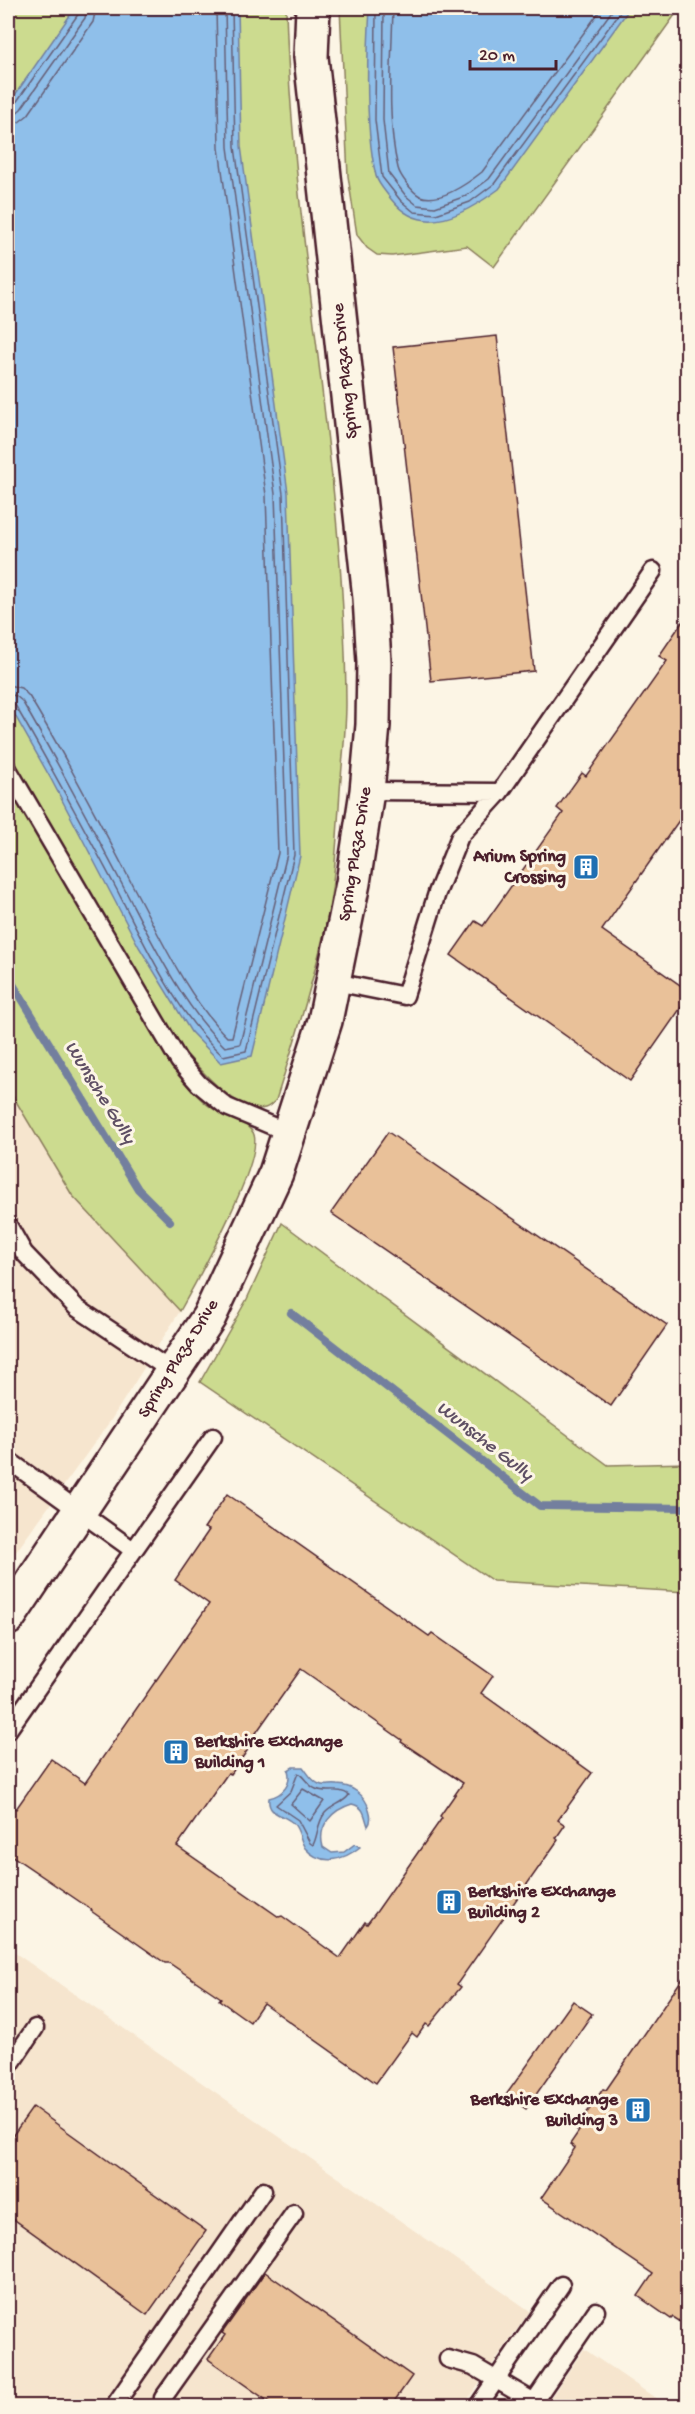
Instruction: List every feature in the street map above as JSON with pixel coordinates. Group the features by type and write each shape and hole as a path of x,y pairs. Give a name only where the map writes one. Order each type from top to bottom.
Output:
{"street":[{"name":"Spring Plaza Drive","path":"13,1600 80,1512 210,1317 276,1173 326,1021 334,982 367,791 373,725 374,672 371,608 311,57 313,8"}],"lane":[{"path":"334,982 405,996 437,892 460,836 500,792 653,571"},
{"path":"8,769 179,1061 199,1084 227,1107 289,1133"},
{"path":"367,791 500,792"},
{"path":"8,1225 24,1253 77,1308 173,1372"},
{"path":"8,1729 213,1437"},
{"path":"8,1460 133,1550"},
{"path":"8,2068 35,2028"},
{"path":"114,2406 263,2191"},
{"path":"163,2398 294,2213"},
{"path":"478,2406 561,2285"},
{"path":"448,2359 473,2366 535,2405 596,2310"}],"shaded area":[{"path":"8,1088 72,1195 180,1311 111,1420 8,1563"},
{"path":"8,1948 530,2311 463,2406 8,2406"},
{"path":"584,2349 667,2406 545,2406"}],"green space":[{"path":"8,8 286,8 290,95 298,182 337,529 346,714 335,861 328,913 309,993 276,1100 265,1108 254,1108 231,1097 219,1088 182,1049 8,753"},
{"path":"340,8 680,8 494,267 467,246 392,256 377,255 367,248 357,235 348,176"},
{"path":"8,785 166,1057 205,1103 243,1123 252,1131 255,1143 241,1190 214,1248 180,1311 72,1195 8,1088"},
{"path":"282,1223 608,1465 687,1463 687,1592 493,1581 200,1382 247,1299"}],"water":[{"path":"75,8 238,8 241,146 288,493 300,856 252,1056 221,1063 191,1032 139,947 51,779 8,703 8,105"},
{"path":"370,8 630,8 499,189 459,214 431,220 417,218 403,211 391,199 376,176 368,115"},
{"path":"293,1767 303,1767 319,1784 343,1785 361,1795 370,1813 371,1820 368,1826 362,1809 352,1804 332,1815 322,1832 323,1847 332,1853 344,1852 355,1844 360,1847 354,1852 340,1858 318,1858 305,1848 293,1823 270,1808 269,1798 282,1792 289,1780 288,1770"}],"building":[{"path":"497,336 534,671 431,681 393,347"},
{"name":"Arium Spring Crossing","path":"687,615 687,809 602,930 687,990 687,999 630,1081 451,955 475,921 483,926 563,813 557,808 582,773 586,776 667,661 659,656"},
{"path":"388,1132 667,1325 611,1406 331,1213"},
{"name":"Berkshire Exchange Building 1","path":"227,1494 429,1636 432,1633 493,1676 481,1693 592,1773 558,1820 565,1825 556,1838 558,1840 457,1984 461,1987 429,2026 426,2024 417,2037 412,2033 376,2083 263,2003 250,2022 219,2000 221,1998 169,1963 165,1963 8,1853 8,1803 16,1809 51,1759 85,1783 209,1604 175,1580 209,1530 204,1528","holes":["301,1669 402,1740 401,1742 463,1783 440,1816 442,1818 377,1911 367,1924 365,1922 340,1958 177,1846 228,1773 231,1774 253,1742 251,1740"]},
{"name":"Berkshire Exchange Building 3","path":"687,1972 687,2326 673,2317 671,2319 638,2296 653,2274 541,2198 575,2148 570,2144 579,2131 576,2129 603,2089 606,2090"},
{"path":"573,2001 592,2014 526,2109 506,2095"},
{"path":"33,2107 206,2231 147,2315 8,2215 8,2142"},
{"path":"265,2272 412,2376 391,2406 275,2406 208,2359 225,2335 222,2333"}],"waterway":[{"name":"Wunsche Gully","path":"8,976 138,1189 170,1221"},
{"name":"Wunsche Gully","path":"291,1313 540,1506 688,1508"}],"place":[{"name":"Arium Spring Crossing","path":"586,867"},
{"name":"Berkshire Exchange Building 1","path":"176,1752"},
{"name":"Berkshire Exchange Building 2","path":"449,1902"},
{"name":"Berkshire Exchange Building 3","path":"638,2110"}]}
